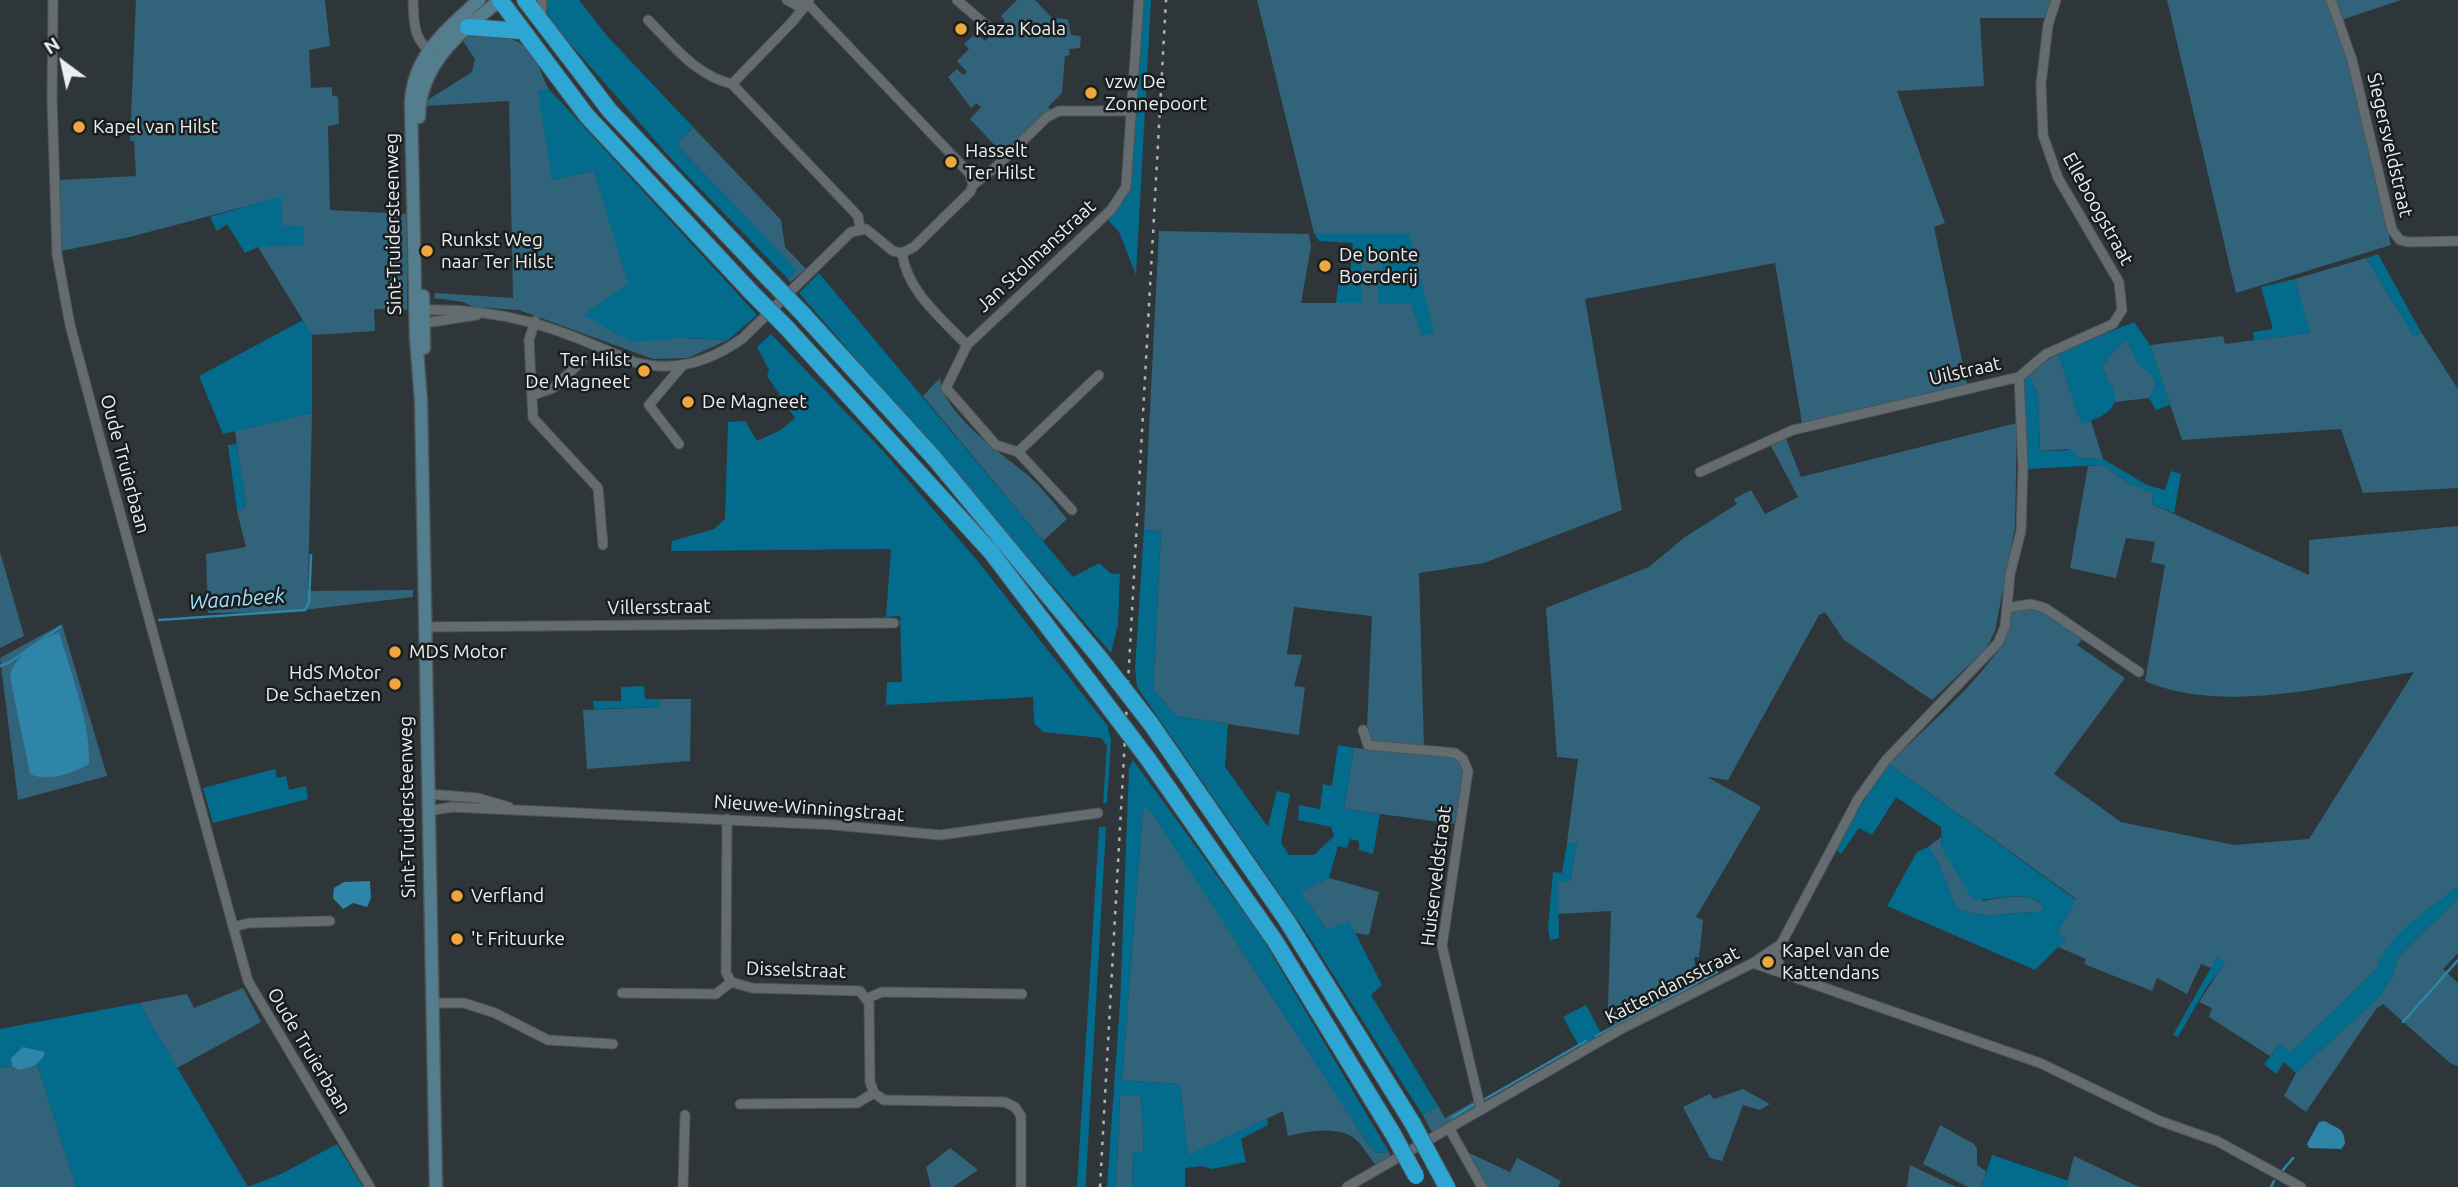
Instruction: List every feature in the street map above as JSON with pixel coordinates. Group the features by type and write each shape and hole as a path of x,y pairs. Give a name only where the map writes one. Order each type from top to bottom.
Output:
{"highway":[{"path":"501,0 587,116 786,327 991,552 1148,759 1275,942 1393,1134 1419,1182"},
{"path":"525,0 610,111 802,313 935,459 1099,656 1151,724 1287,921 1413,1124 1447,1187"},
{"path":"466,20 522,31"}],"main road":[{"path":"466,0 466,20"},
{"name":"Sint-Truidersteenweg","path":"436,1187 421,324 411,103 414,81 433,54 466,20 479,0"},
{"name":"Sint-Truidersteenweg","path":"466,20 501,0"}],"street":[{"name":"Oude Truierbaan","path":"53,0 54,215 70,325 250,987 370,1187"},
{"path":"413,0 414,30 418,40 433,54"},
{"path":"541,23 542,0"},
{"path":"787,0 796,5 809,2"},
{"path":"957,0 986,25"},
{"name":"Jan Stolmanstraat","path":"1072,510 1018,452 996,445 948,393 947,381 967,345 1039,280 1118,200 1126,187 1139,0"},
{"name":"Elleboogstraat","path":"2018,377 2046,354 2113,324 2122,310 2119,282 2058,178 2043,135 2041,84 2048,25 2056,0"},
{"name":"Siegersveldstraat","path":"2331,0 2352,60 2392,230 2400,240 2408,242 2458,241"},
{"path":"732,84 809,2"},
{"path":"809,2 970,174 973,185"},
{"path":"648,20 698,71 732,84 858,216 860,229"},
{"path":"420,310 489,313 535,321 634,362 650,366 682,366 724,352 851,232 860,229 871,231 893,251 902,253 922,239 970,192 973,185 997,166 1047,117 1059,111 1131,111"},
{"path":"902,253 904,272 923,299 967,345"},
{"path":"421,324 489,313"},
{"path":"535,321 529,340 533,418 598,488 603,545"},
{"path":"533,395 553,388 582,361"},
{"path":"679,444 649,405 682,366"},
{"path":"1018,452 1099,374"},
{"name":"Uilstraat","path":"1700,472 1793,430 2018,377 2022,467 2021,531 2010,574 2005,627 1989,655 1886,760 1858,799 1775,951"},
{"path":"2007,608 2031,604 2045,608 2139,672"},
{"name":"Villersstraat","path":"425,627 894,623"},
{"name":"Huiserveldstraat","path":"1363,730 1364,740 1368,745 1455,753 1463,759 1468,771 1442,946 1481,1110"},
{"name":"Nieuwe-Winningstraat","path":"428,794 478,798 517,809"},
{"name":"Nieuwe-Winningstraat","path":"428,811 452,807 517,809 727,819 940,835 1098,813"},
{"name":"Disselstraat","path":"727,819 726,972 731,982 752,988 856,989 868,998 870,1082 874,1093"},
{"path":"233,927 250,923 330,921"},
{"path":"1753,963 1775,951 1781,970"},
{"name":"Kattendansstraat","path":"1347,1187 1621,1029 1753,963 1781,970 2040,1063 2160,1121 2241,1152 2301,1187"},
{"path":"622,993 716,994 731,982"},
{"path":"868,998 882,992 1022,994"},
{"path":"432,1003 464,1003 495,1013 548,1040 613,1044"},
{"path":"740,1104 857,1103 874,1093 884,1100 1004,1102 1015,1107 1021,1116 1021,1187"},
{"path":"683,1187 685,1115"},
{"path":"1449,1128 1482,1187"}],"shaded area":[{"path":"136,0 325,0 330,46 309,50 311,88 332,87 332,95 338,97 339,124 328,126 330,210 407,214 407,310 374,309 375,331 312,335 258,247 282,226 281,197 130,237 61,251 60,180 136,176 134,141 130,141"},
{"path":"546,0 579,0 608,37 693,127 676,144 797,270 788,279 675,163 558,30 547,13"},
{"path":"1017,0 1035,0 1052,18 1068,19 1071,35 1081,36 1080,48 1069,49 1070,55 1065,56 1062,93 1048,107 1051,110 1002,153 970,119 981,107 976,103 971,108 948,77 957,69 963,75 967,72 957,61 969,49 964,44 976,33 985,41 1005,21 1001,16"},
{"path":"1144,0 1151,0 1136,275 1119,232 1107,219 1124,200 1132,177"},
{"path":"1257,0 2052,0 2045,18 1980,18 1984,86 1897,91 1945,223 1934,227 1967,384 1802,423 1775,263 1585,299 1622,510 1484,563 1419,573 1424,748 1373,743 1367,728 1372,616 1294,607 1287,654 1302,655 1294,686 1305,687 1299,735 1177,716 1153,690 1161,532 1144,529 1159,231 1309,234 1311,246 1301,303 1360,303 1361,260 1384,259 1411,303 1423,336 1409,233 1314,233"},
{"path":"2167,0 2328,0 2351,68 2391,245 2236,293"},
{"path":"2334,0 2401,0 2341,20"},
{"path":"469,35 499,36 517,41 531,53 537,63 549,89 539,91 552,180 594,171 629,284 584,315 682,338 728,340 688,358 653,359 519,310 474,307 463,302 434,298 435,293 513,298 509,101 425,106 426,101 472,72 475,59 463,41"},
{"path":"549,89 757,315 728,340 682,338 630,342 583,315 628,284 594,171 552,180 538,91"},
{"path":"693,127 781,220 785,247 806,269 790,282 788,279 796,270 676,144"},
{"path":"281,196 282,225 304,227 304,245 258,247 245,253 227,224 217,231 210,217"},
{"path":"1314,233 1409,233 1434,332 1423,336 1411,304 1377,303 1383,259 1362,260 1361,303 1336,303 1339,279 1350,278 1353,243 1319,241"},
{"path":"2378,254 2421,332 2414,336 2366,258"},
{"path":"2366,258 2414,336 2421,332 2458,389 2458,488 2363,493 2341,429 2182,440 2150,345 2223,336 2225,344 2309,333 2295,279"},
{"path":"819,273 1073,577 1099,563 1110,573 1120,574 1118,624 1111,653 799,293"},
{"path":"2295,279 2310,333 2254,340 2253,332 2273,329 2261,287"},
{"path":"303,320 312,335 312,413 223,434 199,376"},
{"path":"2134,322 2150,345 2170,405 2156,410 2149,398 2156,386 2152,375 2137,363 2128,342 2123,342 2102,365 2114,391 2114,404 2105,414 2081,424 2058,353"},
{"path":"771,334 883,451 976,559 1107,725 1111,740 1107,803 1103,803 1107,746 1101,738 1043,732 1034,723 1033,697 886,705 887,682 902,682 900,616 886,617 891,549 671,551 672,541 714,529 725,519 728,422 745,421 757,441 781,430 795,418 767,376 769,370 757,347"},
{"path":"2123,342 2128,342 2137,362 2152,375 2156,386 2149,398 2114,402 2114,392 2102,365"},
{"path":"2058,353 2081,423 2091,421 2103,459 2077,458 2068,449 2040,451 2038,395 2028,374"},
{"path":"2028,374 2038,395 2040,451 2075,450 2077,458 2103,459 2147,485 2165,490 2171,471 2181,474 2174,513 2152,504 2153,492 2128,483 2103,465 2027,469 2023,381"},
{"path":"940,378 943,391 961,417 986,442 1036,483 1067,519 1043,541 923,396"},
{"path":"312,413 308,591 413,590 413,597 287,612 208,613 206,554 246,547 237,511 246,507 235,431"},
{"path":"2017,423 2015,527 1995,631 1986,649 1932,700 1844,640 1825,612 1819,615 1728,780 1707,777 1761,807 1696,917 1703,920 1699,957 1694,957 1698,985 1612,1029 1608,1007 1611,911 1558,914 1558,881 1570,881 1577,843 1567,843 1578,759 1557,757 1546,608 1649,567 1685,537 1737,504 1734,499 1751,490 1765,514 1798,497 1769,442 1785,436 1801,477"},
{"path":"237,444 246,507 237,511 228,445"},
{"path":"2103,465 2128,483 2153,492 2152,504 2309,575 2309,540 2458,526 2458,886 2399,935 2381,957 2378,968 2290,1053 2280,1044 2270,1056 2209,1017 2212,1008 2199,1002 2225,962 2217,957 2211,968 2201,964 2187,994 2157,978 2152,991 2084,964 2086,959 2058,947 2066,939 2057,933 2076,899 1889,764 1985,667 2000,647 2012,612 2016,608 2032,608 2046,614 2082,639 2077,645 2125,678 2054,774 2121,822 2234,845 2309,839 2414,672 2313,690 2243,697 2176,691 2145,681 2165,565 2151,562 2155,542 2126,538 2116,578 2070,568 2088,466"},
{"path":"1144,529 1161,532 1153,690 1177,716 1228,724 1225,767 1268,827 1277,791 1290,794 1281,843 1289,855 1314,855 1334,836 1331,827 1298,820 1299,805 1320,809 1323,784 1332,786 1338,745 1354,748 1344,809 1380,814 1373,854 1359,850 1359,841 1350,839 1347,848 1338,846 1329,878 1301,892 1327,930 1349,921 1382,985 1371,995 1438,1106 1422,1114 1306,932 1137,687 1135,669"},
{"path":"0,552 24,636 0,648"},
{"path":"62,624 107,776 18,800 0,658"},
{"path":"59,632 87,732 89,764 67,774 44,777 30,774 10,677 22,655"},
{"path":"644,686 645,699 660,699 660,707 594,709 593,701 621,701 621,687"},
{"path":"660,699 691,699 690,761 587,769 583,710 660,707"},
{"path":"1354,748 1453,756 1461,761 1465,777 1455,824 1344,809"},
{"path":"1133,760 1261,936 1389,1152 1378,1153 1371,1148 1149,809 1143,808 1122,1080 1180,1084 1188,1155 1267,1118 1268,1125 1241,1139 1246,1162 1212,1169 1202,1166 1185,1168 1185,1187 1132,1187 1133,1152 1144,1152 1141,1095 1120,1096 1116,1187 1107,1187 1120,1003 1129,768"},
{"path":"1889,764 2076,900 2057,933 2067,938 2035,970 1887,906 1917,852 1928,847 1937,860 1958,909 1989,915 2040,912 2044,907 2039,901 2022,896 1973,900 1942,848 1941,827 1896,797 1872,835 1859,828 1841,854 1835,849 1878,777"},
{"path":"275,769 277,778 286,776 289,790 306,786 308,799 213,823 203,788"},
{"path":"1143,808 1149,808 1371,1148 1378,1153 1389,1152 1391,1157 1375,1164 1354,1138 1339,1132 1313,1131 1288,1136 1283,1111 1188,1156 1180,1084 1122,1080"},
{"path":"1099,827 1106,827 1086,1179 1085,1187 1077,1187"},
{"path":"1941,837 1942,848 1983,901 2025,897 2039,902 2044,908 2040,912 1989,915 1958,909 1937,860 1928,847"},
{"path":"1567,843 1577,843 1570,881 1558,882 1559,938 1550,940 1548,928 1553,872 1562,873"},
{"path":"1329,878 1379,892 1369,935 1355,933 1349,922 1327,930 1300,892"},
{"path":"370,881 371,898 367,907 353,903 343,909 333,898 334,888 344,882"},
{"path":"2458,886 2458,898 2398,957 2393,976 2381,995 2296,1073 2284,1062 2276,1074 2264,1064 2280,1044 2291,1052 2378,968 2381,957 2399,934"},
{"path":"2458,898 2458,953 2443,969 2458,983 2458,1066 2450,1063 2383,1004 2376,1009 2306,1112 2284,1096 2296,1073 2381,995 2393,976 2398,957"},
{"path":"2217,957 2226,962 2206,988 2178,1037 2173,1035"},
{"path":"243,988 261,1022 177,1068 139,1003 187,994 194,1008"},
{"path":"139,1003 248,1187 76,1187 37,1063 0,1068 0,1029"},
{"path":"1586,1005 1602,1035 1580,1048 1563,1017"},
{"path":"23,1047 45,1052 31,1067 19,1070 12,1066 11,1058"},
{"path":"37,1063 76,1187 0,1187 0,1068"},
{"path":"1743,1089 1770,1104 1760,1110 1743,1105 1722,1161 1710,1158 1683,1107 1710,1094 1714,1099"},
{"path":"1141,1095 1144,1153 1133,1152 1132,1187 1116,1187 1120,1096"},
{"path":"1475,1101 1477,1108 1433,1134 1422,1114 1438,1106 1445,1118"},
{"path":"2325,1121 2342,1131 2345,1144 2341,1149 2309,1148 2307,1144 2319,1122"},
{"path":"1940,1125 1974,1144 1977,1149 1977,1165 1986,1171 1981,1187 1968,1187 1923,1164"},
{"path":"337,1144 363,1187 248,1187 281,1174"},
{"path":"950,1148 978,1170 953,1187 931,1187 926,1167"},
{"path":"1469,1153 1510,1172 1517,1158 1561,1181 1558,1187 1482,1187 1465,1158"},
{"path":"1992,1155 2069,1181 2066,1187 1981,1187"},
{"path":"2074,1156 2139,1187 2066,1187"},
{"path":"1910,1165 1956,1187 1907,1187"}],"waterway":[{"name":"Waanbeek","path":"159,620 305,610 309,602 311,555"},
{"name":"Waanbeek","path":"0,666 60,627"},
{"path":"2403,1022 2458,960"},
{"path":"1664,1000 1717,972"},
{"path":"1596,1036 1658,1003"},
{"path":"1485,1099 1586,1041"},
{"path":"1453,1117 1476,1103"},
{"path":"2283,1170 2293,1158"},
{"path":"2271,1187 2274,1181"}],"railway":[{"path":"1100,1187 1166,0"}],"place":[{"name":"Kaza Koala","path":"961,29"},
{"name":"vzw De Zonnepoort","path":"1091,93"},
{"name":"Kapel van Hilst","path":"79,127"},
{"name":"Hasselt Ter Hilst","path":"951,162"},
{"name":"Runkst Weg naar Ter Hilst","path":"427,251"},
{"name":"De bonte Boerderij","path":"1325,266"},
{"name":"Ter Hilst De Magneet","path":"644,371"},
{"name":"De Magneet","path":"688,402"},
{"name":"MDS Motor","path":"395,652"},
{"name":"HdS Motor De Schaetzen","path":"395,684"},
{"name":"Verfland","path":"457,896"},
{"name":"'t Frituurke","path":"457,939"},
{"name":"Kapel van de Kattendans","path":"1768,962"}]}
